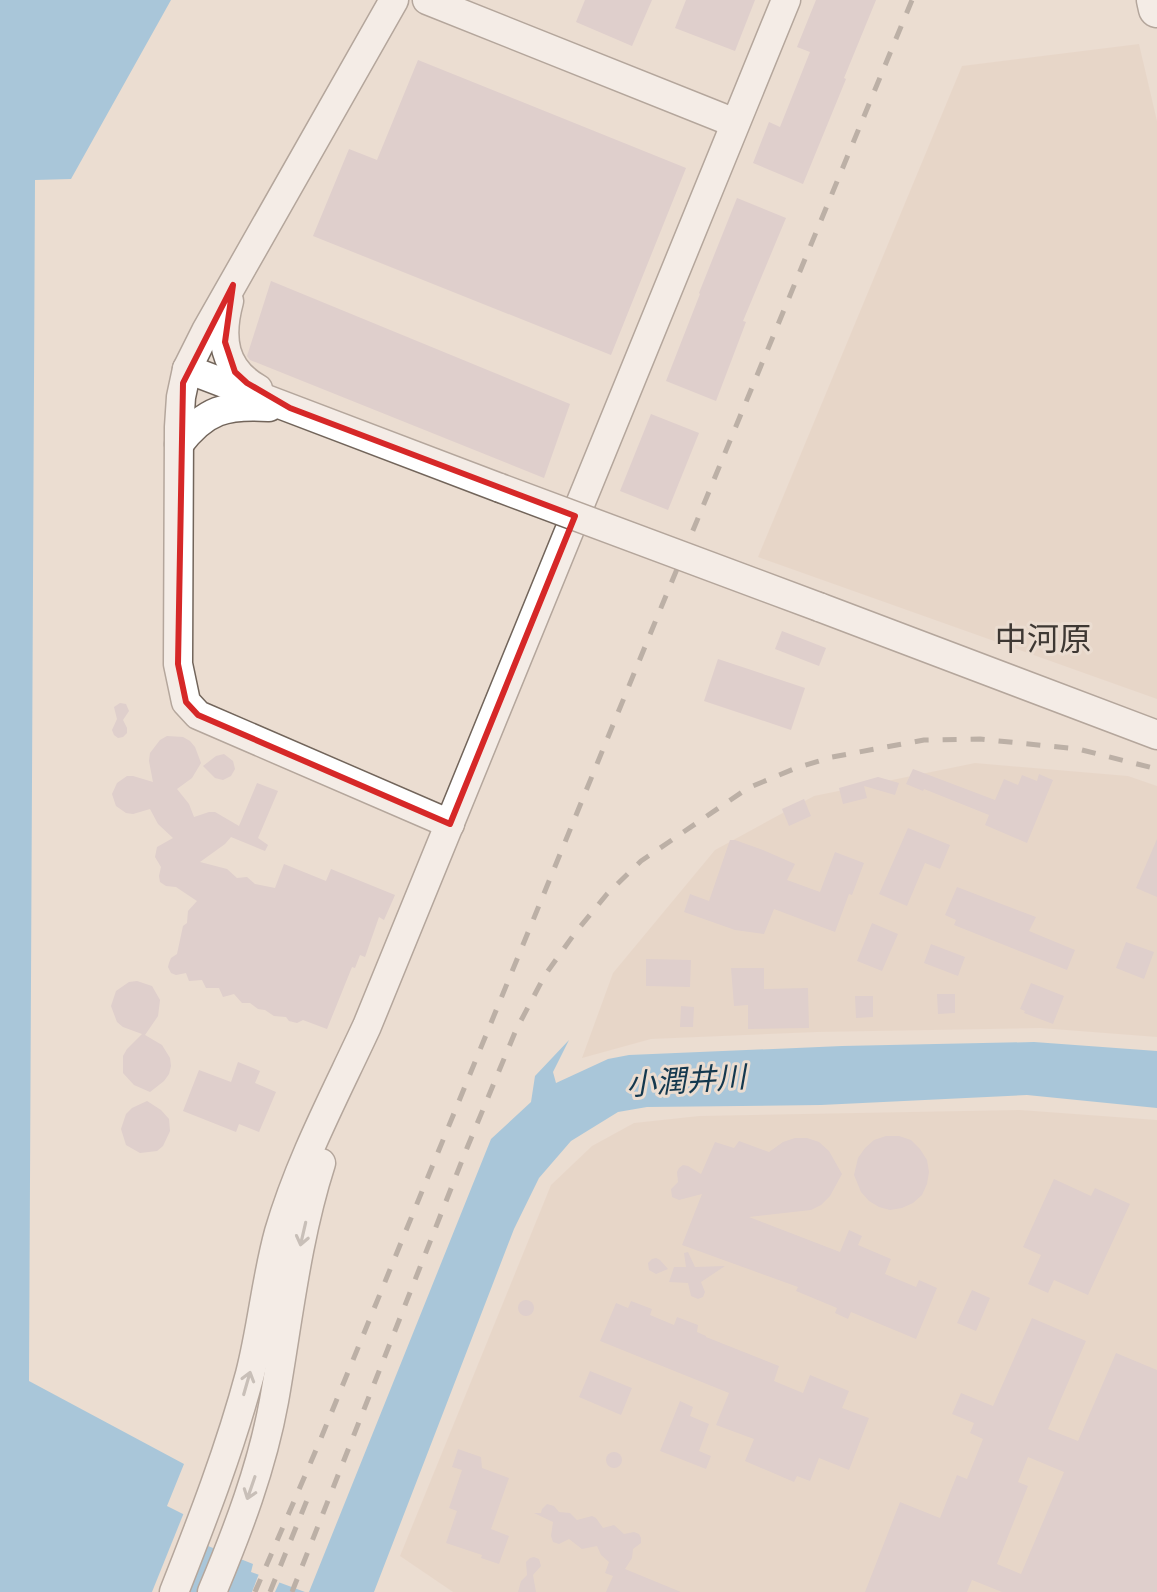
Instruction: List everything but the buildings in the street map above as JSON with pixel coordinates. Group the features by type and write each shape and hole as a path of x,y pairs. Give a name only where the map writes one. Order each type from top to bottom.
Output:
{"highway":[{"path":"1155,0 1157,9"}],"street":[{"path":"394,0 187,369 181,397 179,444 178,664 186,702 198,715 450,824"},
{"path":"427,0 735,123"},
{"path":"174,1592 206,1511 250,1373 280,1231 304,1162 367,1026 786,0"},
{"path":"233,285 226,315 227,355 235,372 247,383 290,408"},
{"path":"187,369 1157,735"},
{"path":"179,444 198,422 227,408 290,408"},
{"path":"212,1592 232,1545 261,1459 303,1234 319,1169 367,1026"}],"highlighted area":[{"path":"233,285 225,342 235,372 247,383 290,408 575,516 450,824 198,715 186,702 178,664 183,383"}],"shaded area":[{"path":"1139,44 1157,121 1157,699 758,557 962,66"},
{"path":"975,763 1128,776 1157,786 1157,1037 1040,1028 817,1032 651,1039 582,1058 613,973 715,850 814,796"},
{"path":"1020,1110 1157,1120 1157,1592 453,1592 400,1556 551,1185 592,1146 634,1123 699,1116"}],"water":[{"path":"0,0 171,0 71,179 35,180 29,1381 184,1464 167,1506 213,1529 208,1546 253,1564 251,1572 305,1592 0,1592"},
{"name":"小潤井川","path":"569,1040 553,1072 556,1083 608,1059 629,1055 1034,1042 1157,1051 1157,1108 1027,1095 821,1105 647,1107 618,1112 571,1141 539,1178 514,1229 374,1592 309,1592 491,1139 531,1102 535,1076"}],"pier":[{"path":"185,1510 213,1525 186,1592 152,1592"},
{"path":"260,1571 281,1579 275,1592 252,1592"}],"railway":[{"path":"255,1592 912,0"},
{"path":"292,1592 516,1030 545,975 575,933 607,894 641,861 748,788 832,757 924,740 980,739 1078,749 1157,769"},
{"path":"270,1592 307,1500"}],"district":[{"name":"中河原","path":"1043,639"}]}
